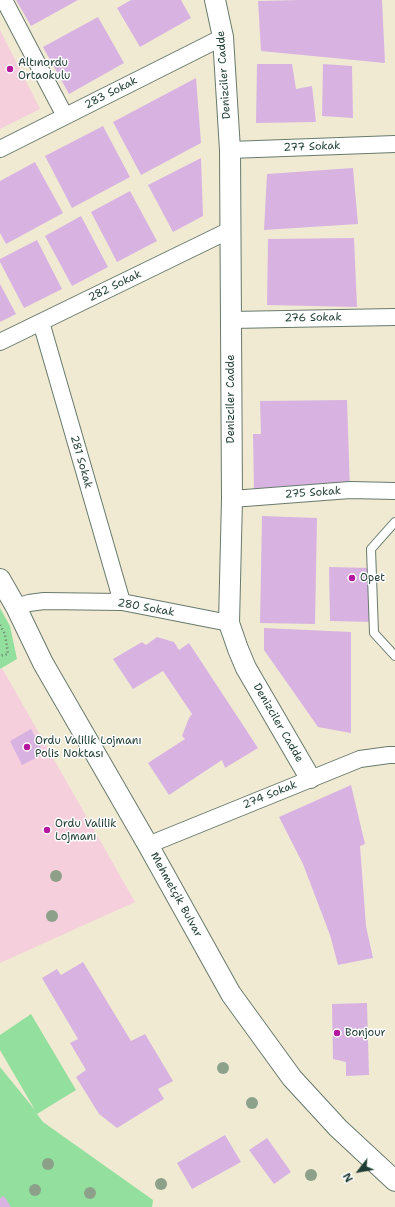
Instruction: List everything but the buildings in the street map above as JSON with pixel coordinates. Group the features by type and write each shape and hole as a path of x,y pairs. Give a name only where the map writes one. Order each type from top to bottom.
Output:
{"street":[{"path":"4,0 65,116"},
{"name":"Denizciler Cadde","path":"215,0 223,37 230,150 232,500 229,623 246,668 310,778"},
{"name":"283 Sokak","path":"0,149 223,37"},
{"name":"277 Sokak","path":"230,150 395,144"},
{"name":"282 Sokak","path":"0,342 230,230"},
{"name":"276 Sokak","path":"231,320 395,317"},
{"name":"281 Sokak","path":"41,322 122,602"},
{"name":"275 Sokak","path":"232,500 350,490 395,491"},
{"name":"Mehmetçik Bulvar","path":"0,579 16,607 43,663 148,845 231,994 292,1078 338,1128 395,1181"},
{"name":"280 Sokak","path":"16,607 44,601 122,602 229,623"},
{"name":"274 Sokak","path":"148,845 360,759 395,755"}],"lane":[{"path":"395,522 371,549 374,633 395,656"}],"path":[{"path":"0,625 4,634 8,654 0,656"}],"shaded area":[{"name":"Altınordu Ortaokulu","path":"0,30 40,109 0,129"},
{"name":"Ordu Valilik Lojmanı","path":"2,668 135,902 0,963 0,669"}],"green space":[{"path":"0,608 10,626 17,659 0,669"},
{"path":"31,1014 76,1090 37,1114 43,1122 153,1200 152,1207 0,1207 0,1067 35,1110 0,1050 0,1035"}],"place":[{"name":"Altınordu Ortaokulu","path":"10,69"},
{"name":"Opet","path":"352,578"},
{"name":"Ordu Valilik Lojmanı Polis Noktası","path":"27,747"},
{"name":"Ordu Valilik Lojmanı","path":"47,830"},
{"name":"Bonjour","path":"337,1033"}]}
